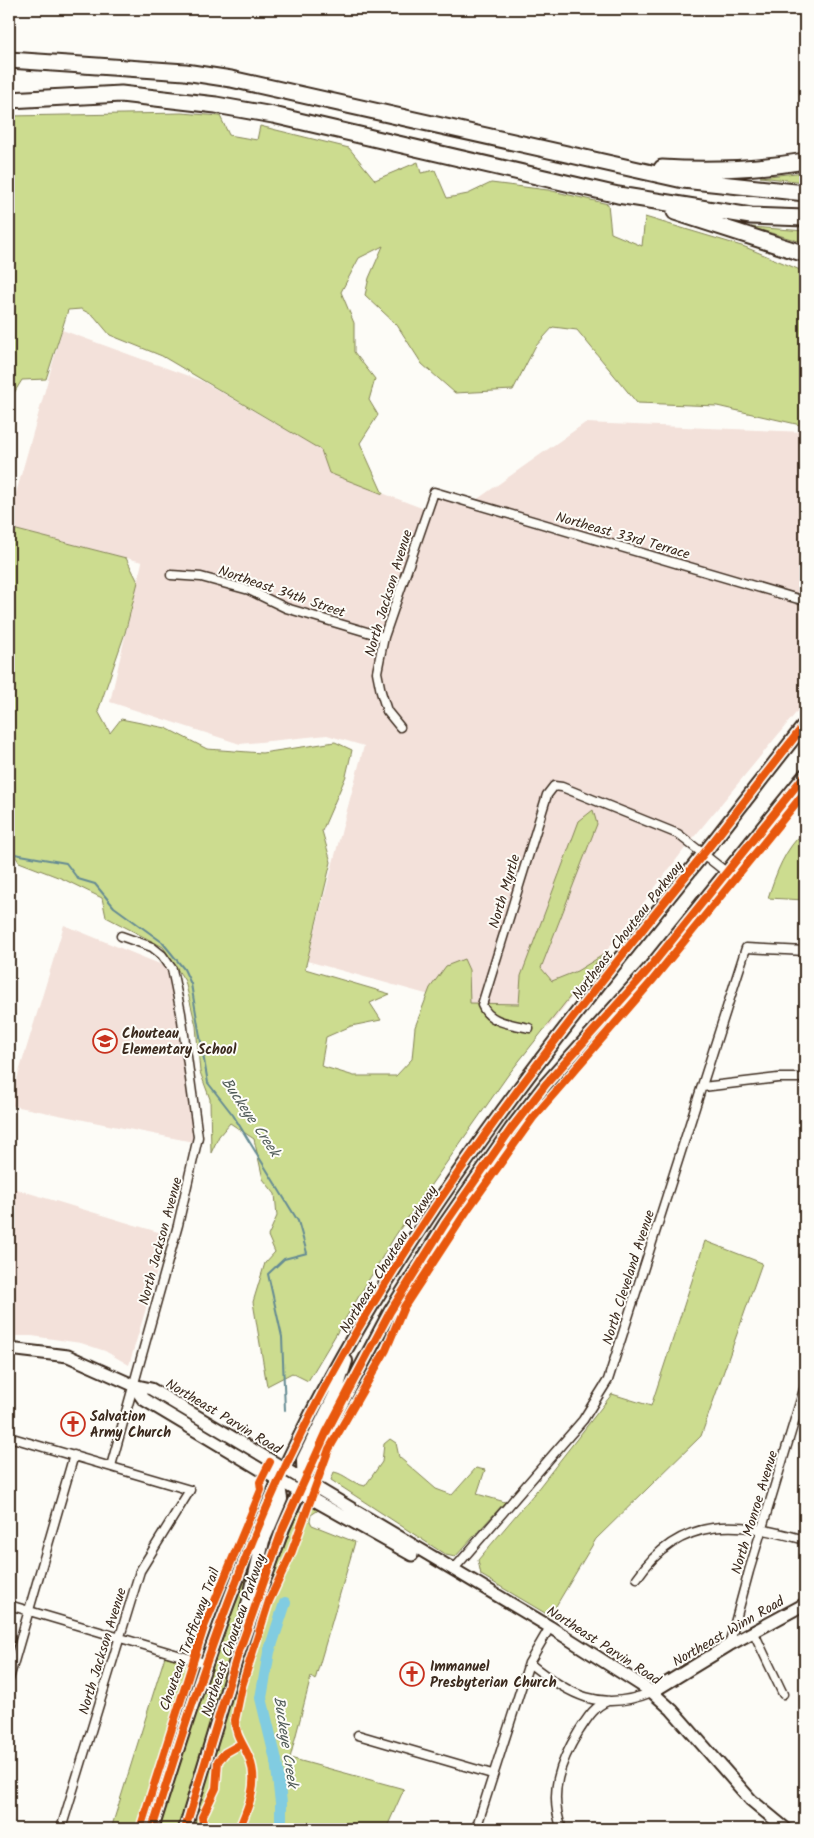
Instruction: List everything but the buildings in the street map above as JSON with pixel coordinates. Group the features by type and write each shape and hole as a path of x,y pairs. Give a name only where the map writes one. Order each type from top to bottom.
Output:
{"highway":[{"path":"9,60 185,72 257,83 683,180 805,194"},
{"path":"9,69 62,65"},
{"path":"9,100 121,94 216,104 273,115 618,194 751,216 805,218"},
{"path":"620,165 704,170 761,168 805,161"},
{"path":"618,194 805,254"}],"main road":[{"name":"Northeast Chouteau Parkway","path":"152,1829 206,1663 280,1472 350,1344 409,1244 448,1187 559,1037 805,724"},
{"name":"Northeast Chouteau Parkway","path":"185,1829 236,1660 283,1528 304,1490 327,1431 390,1312 471,1185 546,1084 648,970 804,775"},
{"path":"304,1490 303,1460 335,1395 350,1344"},
{"name":"Northeast Parvin Road","path":"9,1350 68,1356 133,1385 143,1398 280,1472 304,1490 453,1570 550,1627 652,1692 672,1710 751,1800 786,1829"},
{"path":"236,1660 264,1541 281,1500 280,1472"},
{"name":"Northeast Winn Road","path":"652,1692 729,1645 805,1604"}],"street":[{"name":"Northeast 33rd Terrace","path":"434,492 805,601"},
{"name":"North Jackson Avenue","path":"400,728 387,711 380,692 377,672 384,638 434,492"},
{"name":"Northeast 34th Street","path":"171,575 201,577 249,590 286,608 384,638"},
{"name":"North Myrtle","path":"529,1028 491,1017 485,1013 482,1005 547,795 554,786 562,786 678,834 703,854"},
{"path":"703,854 726,872"},
{"name":"North Jackson Avenue","path":"61,1829 140,1571 190,1490 111,1466 192,1168 198,1137 181,1014 172,970 162,955 152,947 121,936"},
{"name":"North Cleveland Avenue","path":"453,1570 583,1420 608,1380 746,948 805,951"},
{"path":"702,1087 778,1078 805,1078"},
{"name":"North Monroe Avenue","path":"729,1645 805,1386"},
{"path":"9,1437 111,1466"},
{"path":"9,1679 74,1455"},
{"path":"637,1578 658,1553 692,1532 738,1526 762,1528 805,1540"},
{"path":"9,1605 206,1663"},
{"path":"476,1829 529,1663 550,1627"},
{"path":"754,1633 783,1694"},
{"name":"Northeast Winn Road","path":"529,1663 564,1689 576,1695 608,1701 634,1699 652,1692"},
{"path":"562,1829 557,1811 556,1792 559,1771 564,1756 591,1713 608,1701"},
{"path":"358,1735 492,1774"}],"shaded area":[{"path":"62,330 202,381 321,450 329,473 427,510 434,492 472,503 585,423 805,432 805,702 689,843 548,1028 307,961 364,746 327,735 240,744 110,702 142,562 9,528 9,518"},
{"name":"Chouteau Elementary School","path":"64,925 172,969 190,1080 193,1142 9,1105"},
{"path":"9,1187 168,1235 129,1365 105,1351 81,1343 32,1336 9,1336"}],"green space":[{"path":"182,113 220,116 229,135 257,140 260,126 349,148 375,180 418,162 421,173 435,170 447,198 468,194 491,183 548,190 608,204 611,233 642,246 645,217 745,247 805,272 805,426 717,406 637,403 577,330 553,327 535,347 513,390 455,393 422,364 397,325 365,295 369,278 383,246 359,258 341,292 354,323 354,352 375,379 369,400 378,415 360,443 383,494 329,473 321,450 162,356 110,335 94,316 81,309 68,310 46,379 22,380 9,401 9,116"},
{"path":"805,172 805,182 760,177"},
{"path":"751,227 805,231 805,243"},
{"path":"9,528 126,558 138,582 125,633 98,711 110,733 121,719 166,728 207,749 262,753 335,742 352,750 346,776 322,831 331,862 305,969 390,994 370,1003 381,1020 351,1026 326,1037 321,1066 354,1076 396,1076 412,1059 415,1027 430,988 446,966 464,959 469,970 470,1003 519,1004 521,976 579,821 593,810 597,824 541,968 552,981 577,971 603,955 508,1075 395,1236 308,1381 292,1373 267,1386 253,1302 265,1263 275,1252 268,1236 277,1216 275,1194 263,1179 254,1139 230,1123 219,1136 211,1153 210,1099 200,1072 196,1026 185,981 163,947 106,917 102,898 63,879 19,862 9,846"},
{"path":"805,831 805,900 768,898 778,870 787,853"},
{"path":"705,1241 762,1263 701,1436 596,1539 550,1616 481,1575 478,1560 533,1495 612,1394 651,1406"},
{"path":"390,1439 396,1443 399,1457 436,1489 452,1495 476,1468 485,1470 477,1494 505,1502 455,1557 446,1555 331,1480 334,1472 365,1486 382,1462 384,1444"},
{"path":"311,1507 320,1509 311,1515 310,1521 312,1525 355,1542 315,1680 311,1677 290,1758 404,1789 386,1829 191,1829 253,1631 281,1553 297,1515 300,1511 308,1514"},
{"path":"261,1541 227,1672 180,1829 159,1829 204,1683 255,1551"},
{"path":"165,1656 193,1665 195,1676 148,1829 111,1829"}],"waterway":[{"name":"Buckeye Creek","path":"9,853 66,863 78,879 95,884 114,907 162,942 184,969 191,984 208,1083 233,1115 298,1221 307,1253 284,1259 268,1274 282,1337 285,1410"},
{"name":"Buckeye Creek","path":"281,1829 281,1803 276,1760 261,1698 269,1652 285,1603"}],"cycle path":[{"path":"152,1829 184,1728 237,1579 278,1482 342,1356 387,1280 485,1135 591,994 805,724"},
{"path":"185,1829 236,1660 283,1528 327,1431 390,1312 445,1224 511,1129 546,1084 648,970 805,775"},
{"path":"239,1829 246,1813 253,1787 250,1760 235,1726 242,1686 269,1601 291,1554 329,1449 386,1350 404,1307 468,1209 533,1118 652,981 805,792"},
{"name":"Chouteau Trafficway Trail","path":"140,1829 204,1627 261,1490 260,1482 270,1462"},
{"path":"204,1829 202,1817 216,1788 218,1761 225,1753 241,1744"}],"place":[{"name":"Chouteau Elementary School","path":"105,1041"},
{"name":"Salvation Army Church","path":"73,1424"},
{"name":"Immanuel Presbyterian Church","path":"412,1674"}]}
